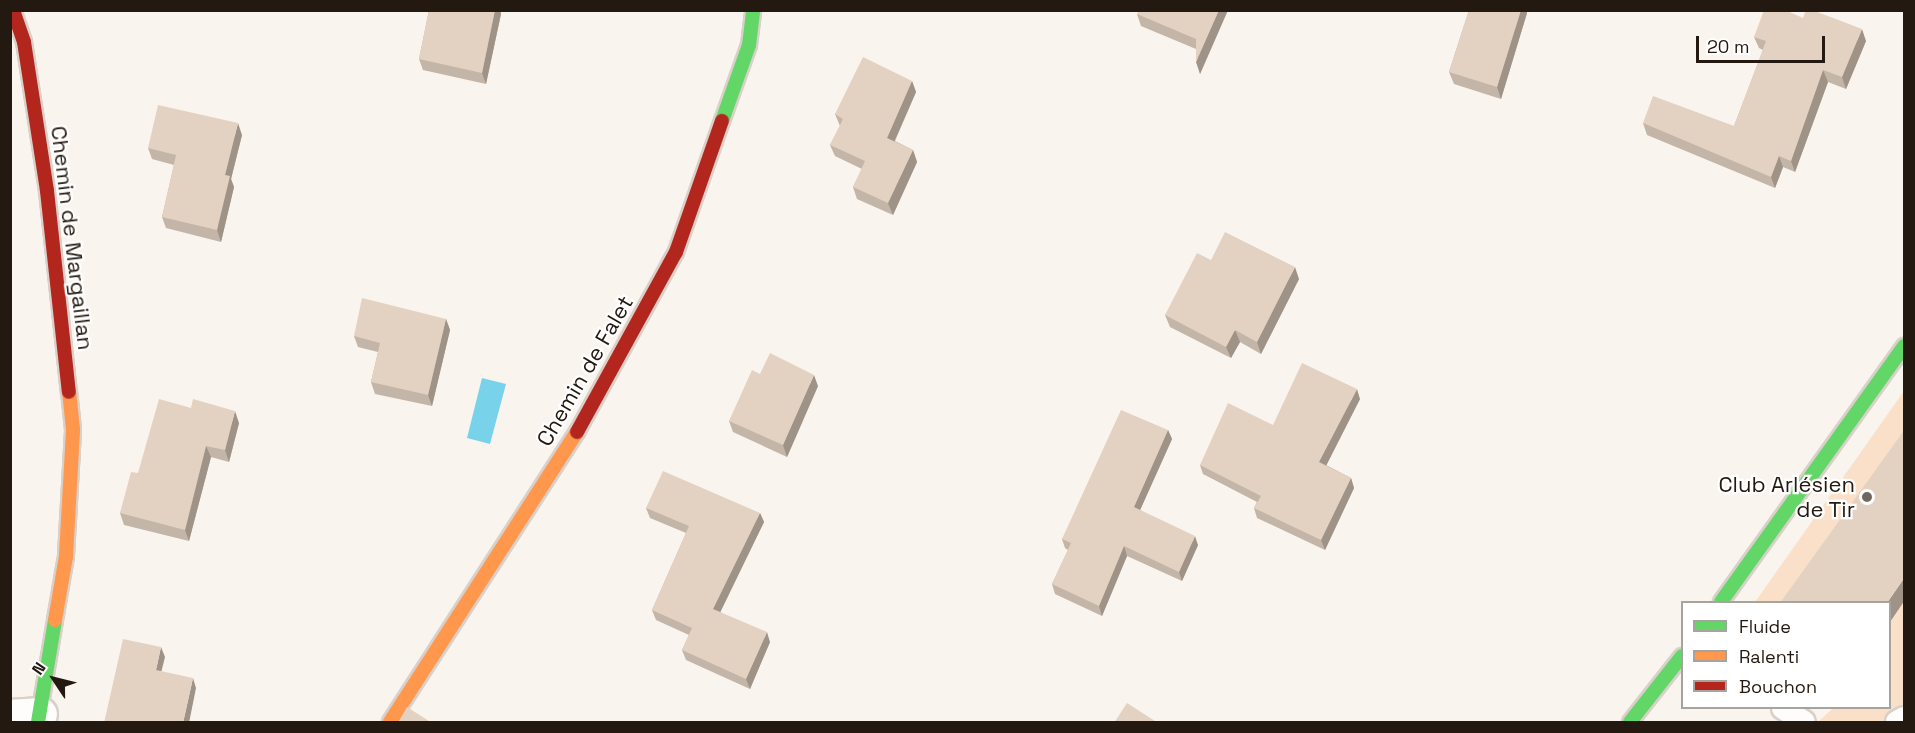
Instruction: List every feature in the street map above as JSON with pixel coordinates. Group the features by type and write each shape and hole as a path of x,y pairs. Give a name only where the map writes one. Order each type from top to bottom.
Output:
{"street":[{"name":"Chemin de Margaillan","path":"13,10 24,42 47,191 73,429 66,556 30,718"},
{"name":"Chemin de Falet","path":"390,723 580,427 676,252 749,45 753,10"},
{"path":"1722,601 1905,346"},
{"path":"1630,723 1681,659"}],"lane":[{"path":"1784,709 1804,723"},
{"path":"1897,723 1905,718"}],"shaded area":[{"name":"Club Arlésien de Tir","path":"1904,391 1904,722 1818,722 1832,709 1891,709 1891,601 1756,601"}],"water":[{"path":"482,378 506,384 490,444 467,438"}],"building":[{"path":"429,10 495,10 482,73 419,59"},
{"path":"1139,10 1219,10 1196,62 1196,39 1137,14"},
{"path":"1469,10 1521,10 1497,87 1449,72"},
{"path":"1764,10 1785,10 1803,18 1806,10 1812,10 1862,29 1842,77 1823,70 1791,161 1779,156 1771,177 1643,123 1653,96 1734,126 1766,41 1754,37"},
{"path":"863,57 912,81 887,138 913,150 888,203 853,187 865,161 830,145 843,119 835,114"},
{"path":"158,105 238,123 225,175 230,176 217,230 162,217 176,155 148,148"},
{"path":"1225,232 1295,267 1257,342 1235,330 1226,347 1165,315 1197,253 1211,260"},
{"path":"362,298 446,319 428,395 371,382 380,343 354,336"},
{"path":"770,353 814,375 783,445 729,421 752,370 760,374"},
{"path":"1302,363 1357,389 1319,462 1351,478 1321,540 1254,508 1261,496 1200,465 1228,403 1273,425"},
{"path":"159,399 191,408 193,399 235,411 225,450 206,446 185,530 120,513 131,472 138,473"},
{"path":"1121,410 1168,430 1134,507 1195,536 1179,572 1124,546 1099,606 1052,584 1071,543 1062,539"},
{"path":"1905,429 1905,577 1888,601 1781,601"},
{"path":"663,471 760,513 713,609 767,632 746,679 682,650 692,628 652,610 689,526 646,508"},
{"path":"123,639 161,647 156,670 193,678 183,723 104,723"},
{"path":"1127,703 1158,723 1114,723"},
{"path":"407,707 432,723 398,723"}],"traffic: fast":[{"path":"722,121 749,45 753,10"},
{"path":"1722,601 1904,346"},
{"path":"38,722 55,620"},
{"path":"1630,722 1681,657"}],"traffic: slow":[{"path":"55,620 66,556 73,429 69,392"},
{"path":"390,722 577,432"}],"traffic: jam":[{"path":"13,10 24,42 47,191 69,392"},
{"path":"577,432 676,252 722,121"}],"place":[{"name":"Club Arlésien de Tir","path":"1867,497"}]}
